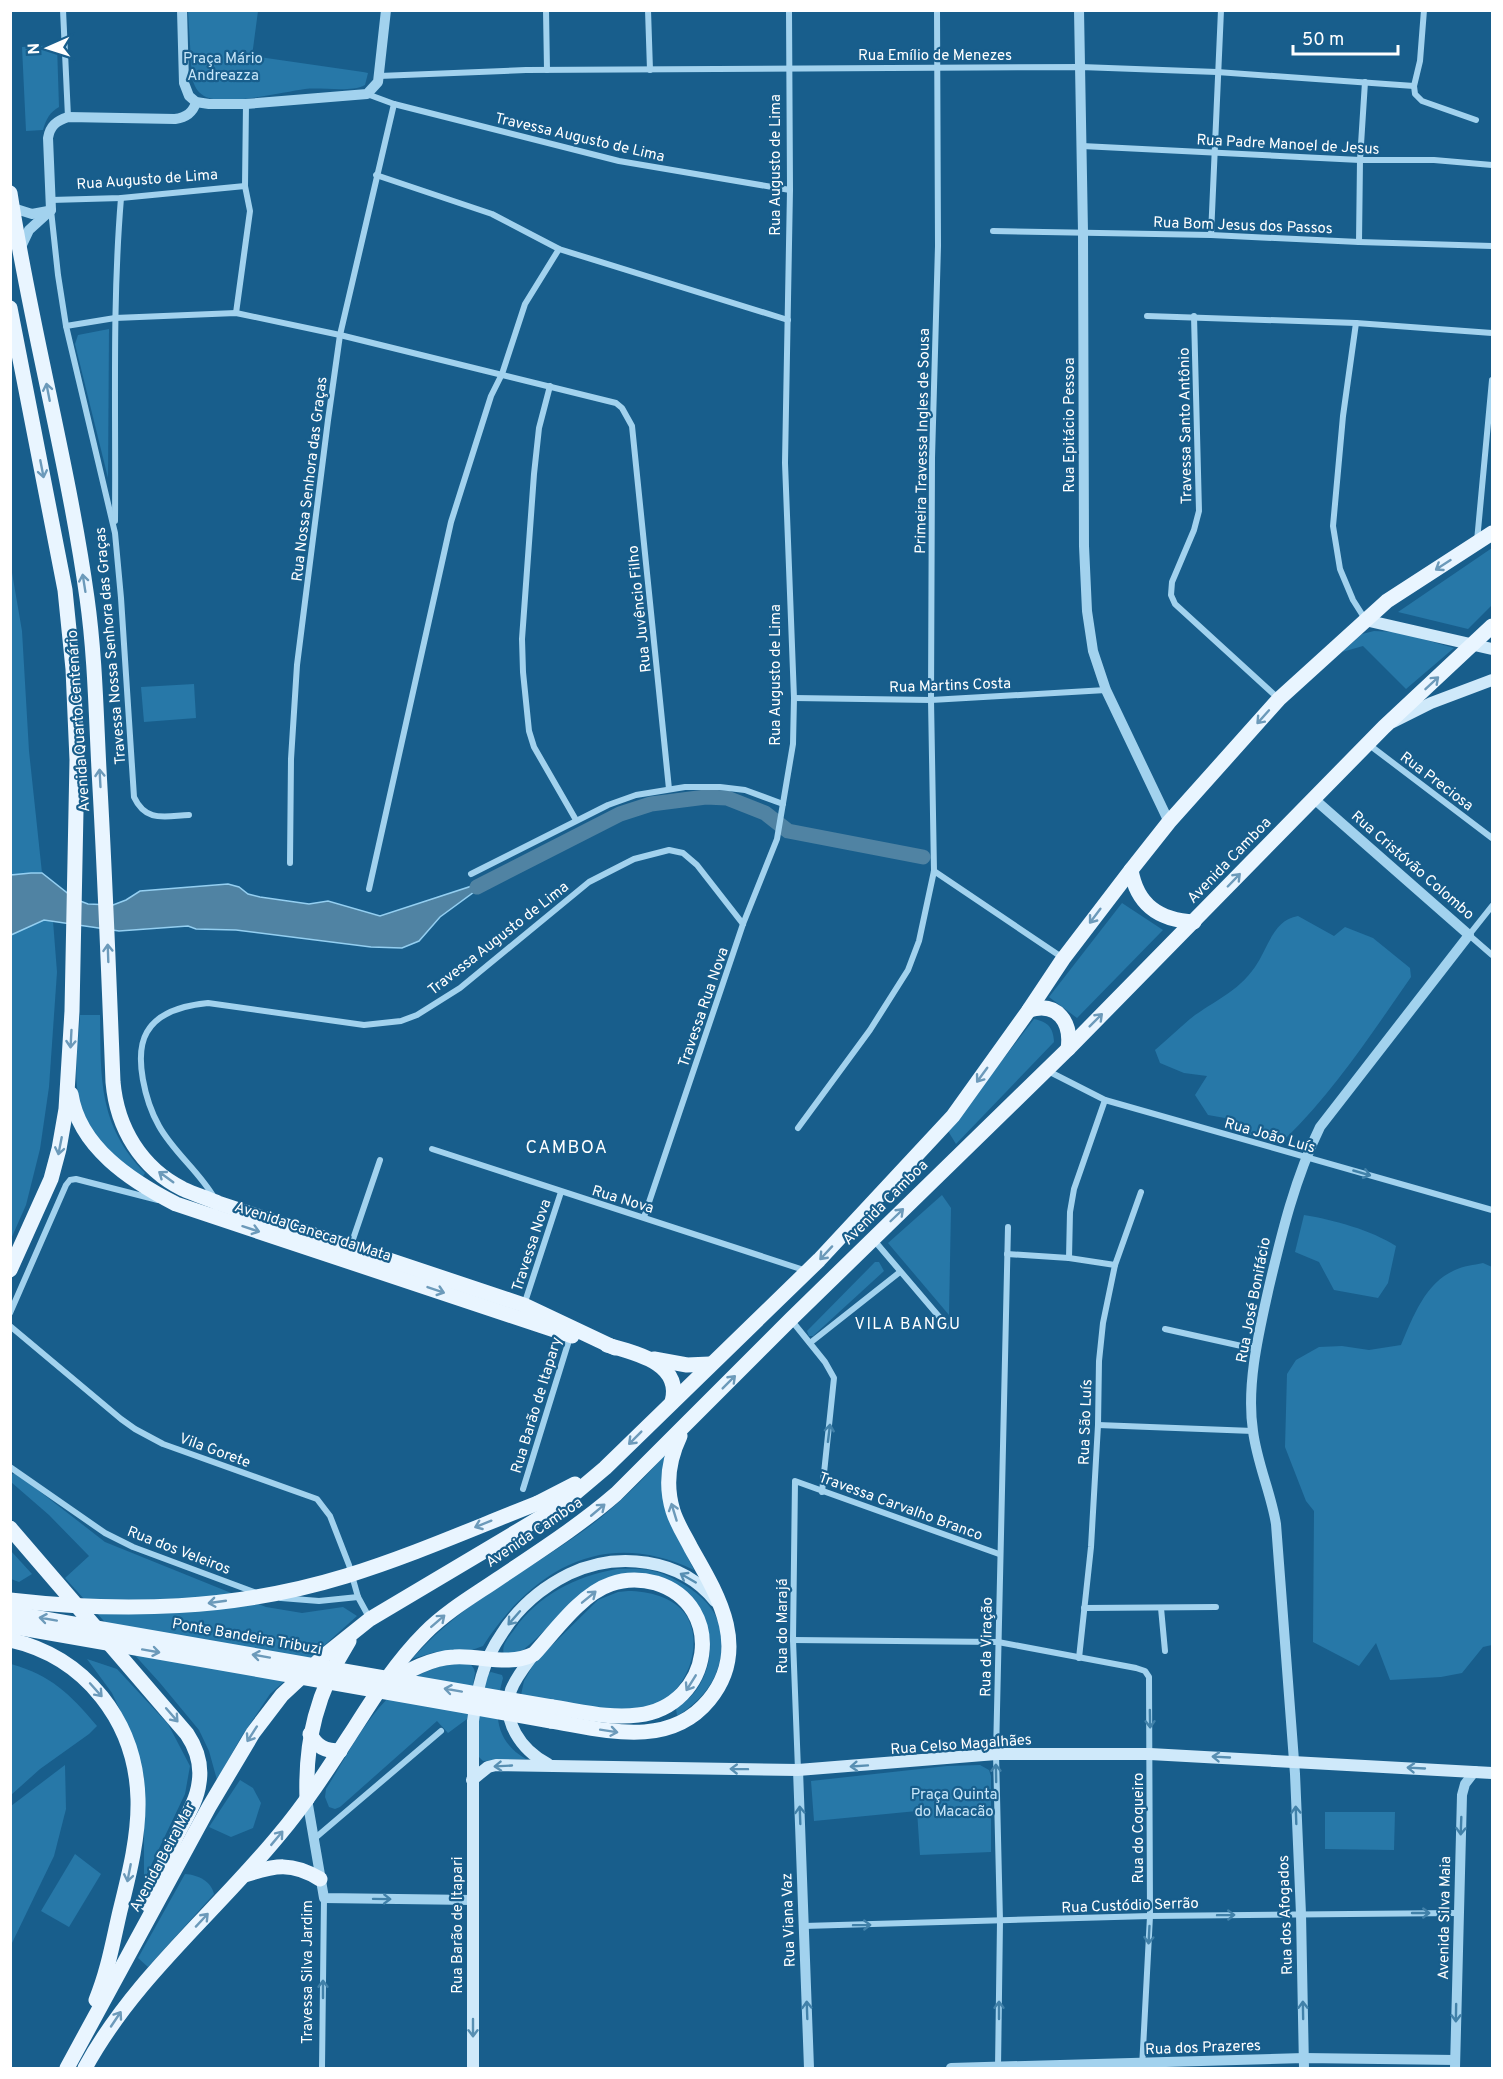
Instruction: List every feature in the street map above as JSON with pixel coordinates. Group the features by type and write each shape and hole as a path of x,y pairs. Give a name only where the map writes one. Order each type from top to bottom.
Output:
{"main road":[{"name":"Avenida Quarto Centenário","path":"12,200 87,598 94,671 103,836 114,1096 129,1138 149,1164 216,1210"},
{"name":"Avenida Quarto Centenário","path":"10,308 60,556 71,632 77,734 77,839 69,1067"},
{"name":"Avenida Camboa","path":"304,1674 364,1624 543,1516 602,1471 807,1271 953,1116 1063,959 1131,870 1169,822 1279,699 1387,601 1492,533"},
{"path":"1365,620 1492,650"},
{"name":"Avenida Camboa","path":"307,1799 381,1687 419,1640 453,1609 592,1515 616,1494 791,1319 1068,1049 1384,727 1492,626"},
{"path":"1384,727 1431,703 1492,680"},
{"path":"1131,870 1136,890 1152,910 1173,920 1194,922"},
{"path":"1029,1010 1047,1009 1062,1017 1068,1026 1070,1037 1068,1049"},
{"path":"10,1270 46,1194 56,1162 64,1120 69,1067"},
{"name":"Avenida Caneca da Mata","path":"69,1067 73,1105 78,1121 90,1140 104,1155 134,1178 176,1204 216,1210 348,1253 639,1356 660,1365 670,1375 674,1391 672,1402"},
{"name":"Avenida Caneca da Mata","path":"348,1253 524,1305 572,1331"},
{"name":"Avenida Caneca da Mata","path":"639,1356 687,1365 710,1364"},
{"path":"688,1424 672,1455 669,1473 670,1498 676,1520 713,1587 726,1621"},
{"path":"10,1600 98,1608 148,1608 199,1605 266,1594 344,1577 378,1566 538,1503 602,1471"},
{"path":"10,1528 188,1734 197,1753 200,1772 195,1797 163,1864 121,1971"},
{"name":"Ponte Bandeira Tribuzi","path":"10,1613 552,1714 616,1732 639,1733 663,1730 683,1721 708,1701 720,1681 725,1670 729,1646 726,1621 708,1592 670,1569 638,1562 601,1564 567,1575 532,1598 508,1625 487,1659 475,1704 472,1780"},
{"name":"Ponte Bandeira Tribuzi","path":"10,1626 552,1714 627,1716 657,1711 672,1703 686,1691 699,1669 702,1642 699,1626 689,1606 669,1589 649,1581 627,1580 611,1584 590,1594 534,1654 514,1684 509,1698 508,1711 512,1726 520,1742 533,1755 552,1766"},
{"path":"86,2068 107,2032 144,1983 245,1875 280,1835 307,1799 306,1775 310,1734 322,1692 341,1654 364,1624"},
{"path":"10,1640 41,1649 81,1675 105,1701 121,1727 134,1763 137,1817 128,1882 99,1993 69,2064"},
{"path":"381,1687 403,1673 441,1659 454,1657 516,1660 534,1654"},
{"name":"Avenida Beira Mar","path":"69,2064 248,1740 282,1695 304,1674"},
{"path":"310,1734 323,1748 340,1751"},
{"name":"Rua Celso Magalhães","path":"472,1780 488,1767 496,1765 798,1770 996,1754 1150,1754 1492,1773"},
{"name":"Rua Barão de Itapari","path":"472,1780 473,2068"},
{"path":"245,1875 262,1869 292,1867 302,1869 320,1879"}],"street":[{"path":"63,10 68,117"},
{"path":"182,10 184,83 189,96 196,102 209,104 246,104 367,94 375,87 379,76 386,10"},
{"path":"546,10 547,70"},
{"path":"648,10 650,70"},
{"name":"Rua Augusto de Lima","path":"783,804 793,744 794,698 785,463 790,190 789,10"},
{"name":"Primeira Travessa Ingles de Sousa","path":"798,1128 870,1030 908,970 919,941 934,871 931,700 932,458 938,246 936,10"},
{"name":"Rua Epitácio Pessoa","path":"1079,10 1083,232 1084,546 1087,611 1093,651 1106,690 1169,822"},
{"path":"1211,235 1221,10"},
{"path":"1424,10 1420,61 1414,86 1416,94 1422,101 1476,120"},
{"name":"Rua Emílio de Menezes","path":"379,76 547,70 1081,67 1217,72 1414,86"},
{"path":"1359,242 1360,160 1365,82"},
{"name":"Travessa Augusto de Lima","path":"367,94 394,104 619,161 790,190"},
{"path":"20,249 29,230 51,205 49,133 57,121 68,117 175,119 193,111 196,102"},
{"path":"236,313 250,211 245,186 246,104"},
{"name":"Rua Nossa Senhora das Graças","path":"290,863 291,759 297,665 340,335 394,104"},
{"name":"Rua Padre Manoel de Jesus","path":"1082,147 1360,160 1434,160 1492,165"},
{"path":"376,175 492,214 559,249 788,320"},
{"name":"Rua Augusto de Lima","path":"12,200 32,214 51,205 245,186"},
{"path":"115,533 115,318 121,198"},
{"name":"Travessa Nossa Senhora das Graças","path":"51,205 66,326 115,533 134,797 144,812 151,816 189,815"},
{"name":"Rua Bom Jesus dos Passos","path":"993,231 1211,235 1492,246"},
{"path":"369,889 451,522 491,396 502,374 525,304 559,249"},
{"path":"66,326 115,318 236,313 340,335 550,386 539,428 533,485 522,639 523,672 529,730 534,747 576,820"},
{"path":"1147,316 1356,323 1492,333"},
{"name":"Travessa Santo Antônio","path":"1194,316 1199,511 1194,530 1172,582 1171,595 1175,604 1279,699"},
{"path":"1356,323 1343,416 1333,526 1340,569 1353,600 1365,620"},
{"path":"1477,543 1492,380"},
{"name":"Rua Juvêncio Filho","path":"550,386 616,403 622,408 632,426 669,789"},
{"name":"Rua Martins Costa","path":"794,698 931,700 1106,690"},
{"name":"Rua Preciosa","path":"1368,744 1492,838"},
{"path":"471,874 608,804 636,795 669,789 708,787 745,790 783,804"},
{"name":"Rua Cristóvão Colombo","path":"1313,798 1492,955"},
{"name":"Travessa Rua Nova","path":"644,1217 743,924 778,833 783,804"},
{"name":"Travessa Augusto de Lima","path":"216,1210 207,1185 159,1127 143,1084 142,1048 147,1032 157,1021 172,1011 190,1005 208,1003 364,1025 400,1021 417,1015 460,988 589,882 634,859 669,850 683,854 697,865 743,924"},
{"path":"934,871 1063,959"},
{"path":"1469,935 1492,906"},
{"name":"Rua José Bonifácio","path":"1294,1761 1276,1524 1252,1431 1255,1349 1282,1233 1305,1158 1320,1127 1469,935"},
{"name":"Rua João Luís","path":"1046,1070 1105,1100 1492,1210"},
{"path":"1069,1258 1070,1212 1074,1189 1105,1100"},
{"name":"Rua Nova","path":"432,1149 807,1271"},
{"path":"348,1253 380,1160"},
{"path":"10,1313 70,1180 76,1179 176,1204"},
{"name":"Travessa Nova","path":"524,1305 561,1191"},
{"name":"Rua São Luís","path":"1079,1658 1091,1547 1099,1361 1103,1323 1115,1265 1141,1192"},
{"name":"Rua da Viração","path":"998,2068 1000,1921 996,1754 1008,1227"},
{"path":"873,1239 946,1326"},
{"path":"1007,1254 1069,1258 1115,1265"},
{"path":"810,1343 900,1272"},
{"path":"791,1319 825,1362 834,1378 822,1491"},
{"name":"Vila Gorete","path":"10,1326 121,1419 142,1433 163,1444 316,1499 330,1516 349,1565 364,1624"},
{"path":"1165,1329 1255,1349"},
{"name":"Rua Barão de Itapary","path":"523,1489 572,1331"},
{"path":"1098,1425 1252,1431"},
{"name":"Rua dos Veleiros","path":"10,1467 105,1533 134,1547 237,1586 270,1596 291,1599 319,1601 358,1597"},
{"name":"Travessa Carvalho Branco","path":"795,1481 999,1554"},
{"name":"Rua do Marajá","path":"795,1481 793,1640 798,1770"},
{"path":"1084,1608 1216,1606"},
{"path":"1161,1608 1165,1651"},
{"path":"793,1640 998,1642 1079,1658"},
{"name":"Rua do Coqueiro","path":"1079,1658 1136,1668 1145,1671 1149,1677 1150,1916 1142,2066"},
{"path":"314,1840 441,1731"},
{"name":"Rua dos Afogados","path":"1294,1761 1301,1914 1304,2063"},
{"name":"Rua Viana Vaz","path":"798,1770 809,2068"},
{"name":"Avenida Silva Maia","path":"1455,2064 1462,1795 1465,1784 1474,1772"},
{"name":"Travessa Silva Jardim","path":"307,1799 324,1898 322,2068"},
{"path":"324,1898 472,1900"},
{"name":"Rua Custódio Serrão","path":"804,1926 1150,1916 1458,1913"},
{"name":"Rua dos Prazeres","path":"951,2068 1304,2063 1455,2064"}],"green space":[{"name":"Praça Mário Andreazza","path":"188,11 258,11 252,56 368,73 365,85 344,89 305,89 225,100 204,96 196,88 192,78"},
{"path":"57,45 59,107 49,116 43,130 26,131 22,47"},
{"path":"109,329 108,478 75,344 78,335"},
{"path":"1492,548 1492,605 1468,629 1398,612"},
{"path":"10,561 22,631 29,751 42,873 10,875"},
{"path":"1374,631 1398,632 1454,648 1406,689 1363,646 1342,652 1362,634"},
{"path":"194,684 196,718 144,722 141,687"},
{"path":"1122,903 1163,930 1077,1018 1049,997"},
{"path":"1298,916 1334,936 1345,927 1373,938 1410,968 1411,977 1337,1081 1286,1138 1249,1135 1225,1118 1208,1115 1195,1095 1207,1076 1184,1073 1160,1063 1155,1050 1190,1019 1240,984 1255,967 1277,929 1283,923"},
{"path":"44,920 53,921 57,972 49,1087 40,1149 26,1205 11,1239 11,935"},
{"path":"80,1015 100,1015 102,1080 105,1100 118,1137 145,1173 142,1178 100,1140 83,1113 76,1072"},
{"path":"1034,1019 1049,1026 1054,1042 956,1144 948,1131"},
{"path":"942,1195 951,1208 949,1315 888,1243"},
{"path":"1304,1215 1352,1226 1396,1246 1388,1283 1378,1298 1334,1290 1319,1262 1295,1252"},
{"path":"875,1262 879,1262 884,1271 813,1336 809,1336 807,1331"},
{"path":"1483,1263 1492,1267 1492,1645 1483,1647 1462,1673 1441,1677 1390,1680 1376,1643 1359,1666 1313,1642 1314,1511 1306,1501 1285,1447 1287,1374 1296,1360 1319,1347 1342,1346 1369,1350 1401,1345 1421,1302 1436,1283 1458,1269"},
{"path":"666,1454 675,1532 694,1570 661,1558 630,1553 601,1555 574,1563 548,1577 524,1596 483,1646 472,1650 435,1652 412,1659 450,1622 491,1591 603,1516"},
{"path":"16,1473 105,1542 266,1607 302,1613 343,1607 357,1616 270,1694 240,1739 217,1780 209,1751 199,1730 160,1683 65,1578 89,1556 49,1515 11,1482 10,1475"},
{"path":"11,1551 32,1574 19,1582 11,1579"},
{"path":"617,1569 644,1569 669,1576 702,1598 715,1615 722,1647 718,1669 704,1693 677,1716 676,1708 699,1687 710,1655 710,1639 706,1626 686,1595 607,1578 585,1592 523,1650 504,1655 504,1645 509,1636 534,1607 546,1597 573,1582"},
{"path":"618,1592 644,1592 668,1599 686,1615 692,1628 694,1641 692,1656 682,1682 673,1693 650,1707 622,1710 521,1695 524,1681 535,1662 598,1600"},
{"path":"87,1659 117,1669 168,1724 190,1766 185,1794 144,1880 144,1777 132,1736 112,1693"},
{"path":"470,1663 475,1673 467,1719 448,1733 437,1721 340,1807 335,1809 329,1807 325,1797 326,1789 358,1736 383,1703 414,1678 433,1669 451,1664"},
{"path":"11,1664 38,1674 59,1687 97,1726 40,1769 11,1795"},
{"path":"491,1672 502,1675 503,1678 498,1702 502,1734 507,1743 526,1759 483,1761 477,1755 479,1705 488,1674"},
{"path":"65,1765 66,1809 54,1856 11,1945 11,1806"},
{"name":"Praça Quinta do Macacão","path":"980,1765 989,1770 991,1776 991,1852 920,1855 917,1811 814,1821 811,1781 947,1766"},
{"path":"240,1780 253,1788 261,1803 253,1828 231,1837 209,1827"},
{"path":"1325,1812 1395,1812 1394,1850 1325,1849"},
{"path":"75,1854 101,1874 69,1927 41,1911"},
{"path":"185,1874 203,1879 214,1894 148,1967 138,1958"}],"shaded area":[{"path":"42,873 75,899 88,904 113,905 140,891 228,884 260,897 309,904 328,901 380,916 475,885 478,889 440,917 419,941 402,948 371,947 236,930 196,929 188,926 119,931 44,920 11,935 11,875"}],"waterway":[{"path":"477,887 620,814 651,804 706,797 727,798 765,813 788,831 923,857"}],"district":[{"name":"CAMBOA","path":"567,1147"},
{"name":"VILA BANGU","path":"908,1323"}]}
